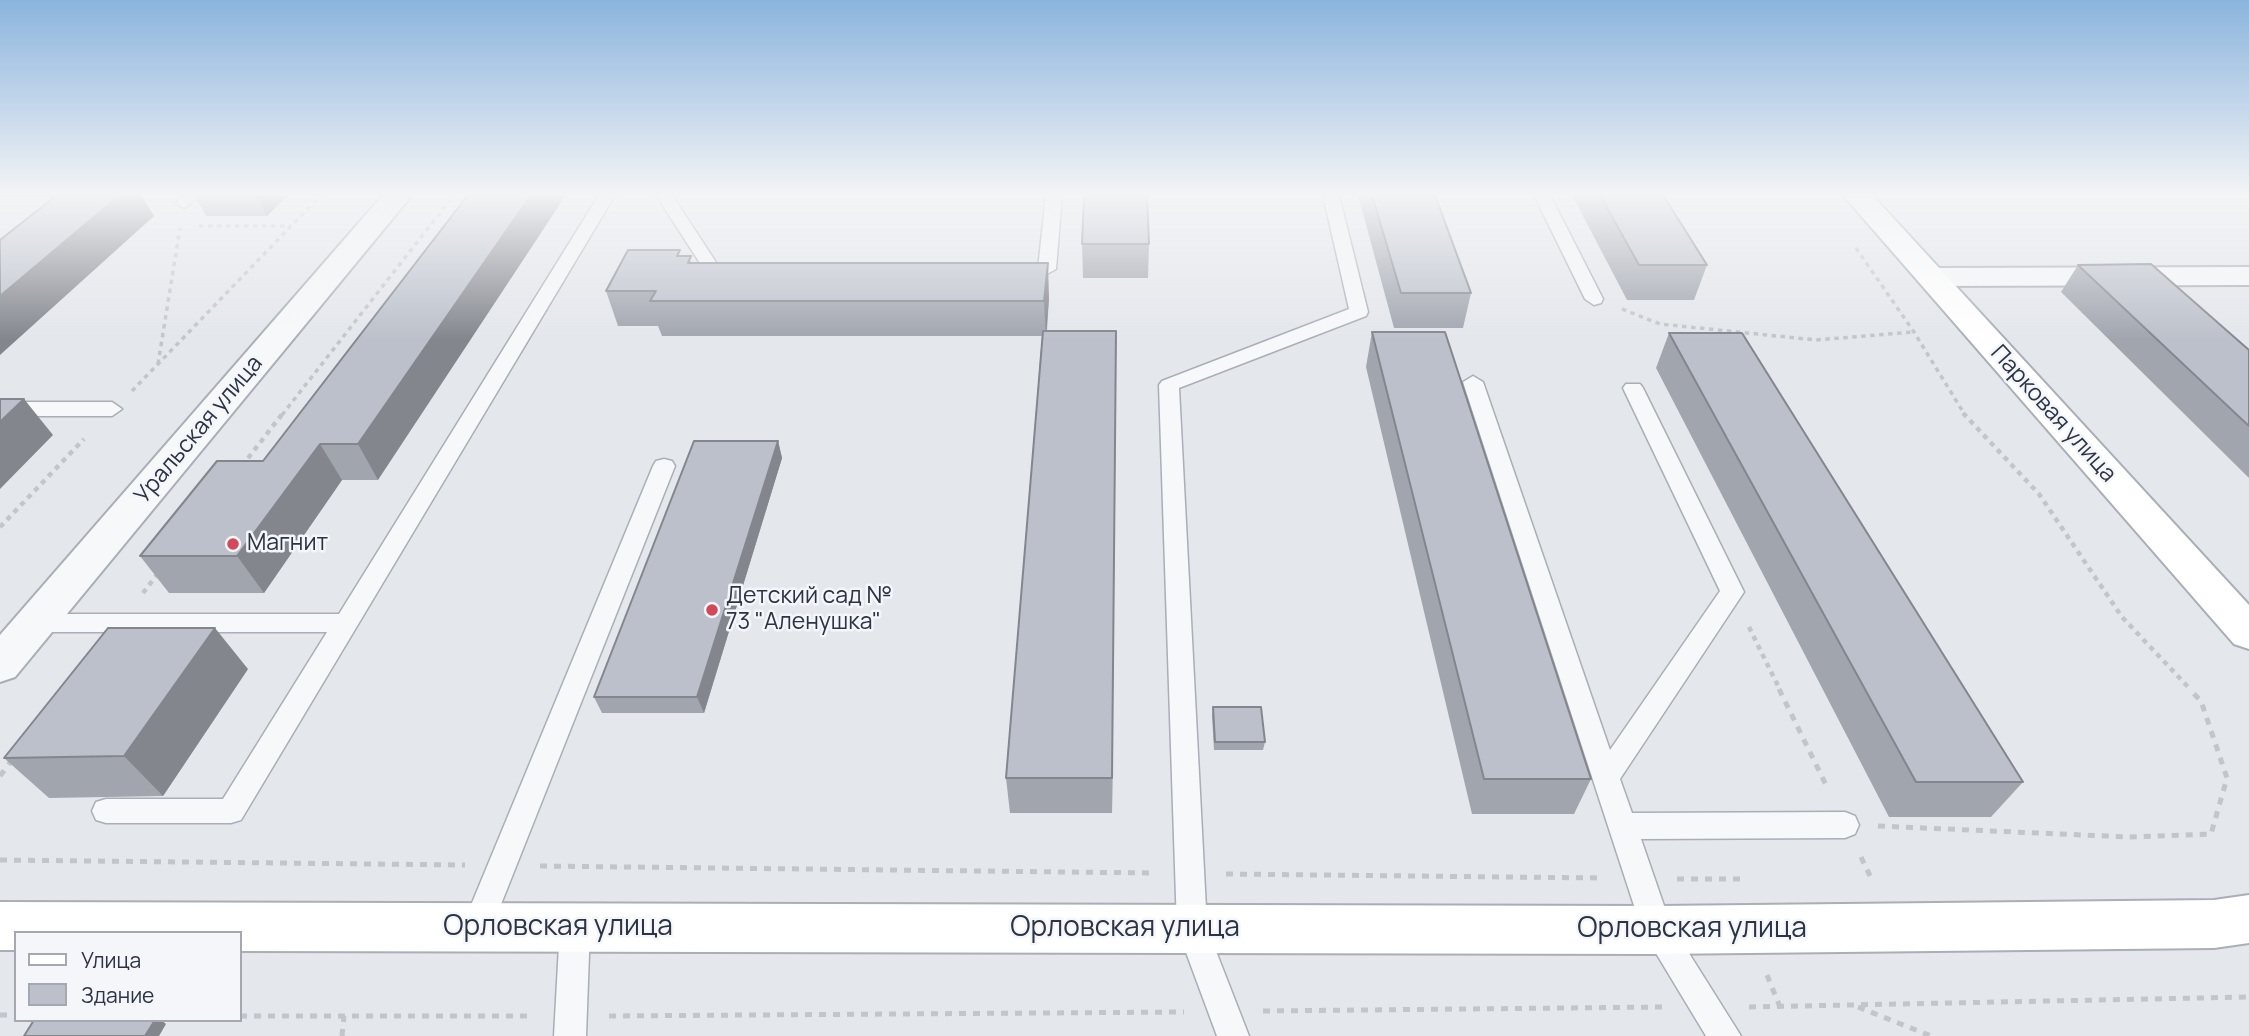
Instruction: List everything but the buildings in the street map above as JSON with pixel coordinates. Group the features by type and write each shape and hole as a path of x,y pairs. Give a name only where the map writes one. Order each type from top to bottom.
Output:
{"street":[{"name":"Уральская улица","path":"0,665 357,243"},
{"name":"Парковая улица","path":"1901,243 2249,633"},
{"path":"1931,277 2162,285 2249,276"},
{"name":"Орловская улица","path":"0,926 1657,930 2214,924 2249,919"}],"lane":[{"path":"106,811 231,811 578,243"},
{"path":"695,243 720,281 747,281"},
{"path":"1047,269 1050,243"},
{"path":"1233,1036 1192,929 1169,385 1359,312 1343,243"},
{"path":"1566,243 1594,299"},
{"path":"1473,382 1657,930 1725,1036"},
{"path":"1606,778 1732,592 1633,388"},
{"path":"0,409 112,409"},
{"path":"477,927 664,466"},
{"path":"35,623 346,623"},
{"path":"1622,826 1845,825"},
{"path":"570,1036 575,927"}],"path":[{"path":"158,365 177,243"},
{"path":"0,527 275,243"},
{"path":"239,470 416,243"},
{"path":"1845,825 2129,838 2211,834 2227,778 2201,701 2122,617 2039,494 1961,411 1914,332 1852,244"},
{"path":"1594,299 1660,324 1673,326 1816,340 1914,332"},
{"path":"119,623 162,568"},
{"path":"1732,592 1873,881 1860,881"},
{"path":"0,776 17,754"},
{"path":"0,860 1756,879"},
{"path":"1854,1006 1931,1036"},
{"path":"342,1036 344,1016"}],"place":[{"name":"Магнит","path":"233,544"},
{"name":"Детский сад № 73 \"Аленушка\"","path":"712,610"}]}
